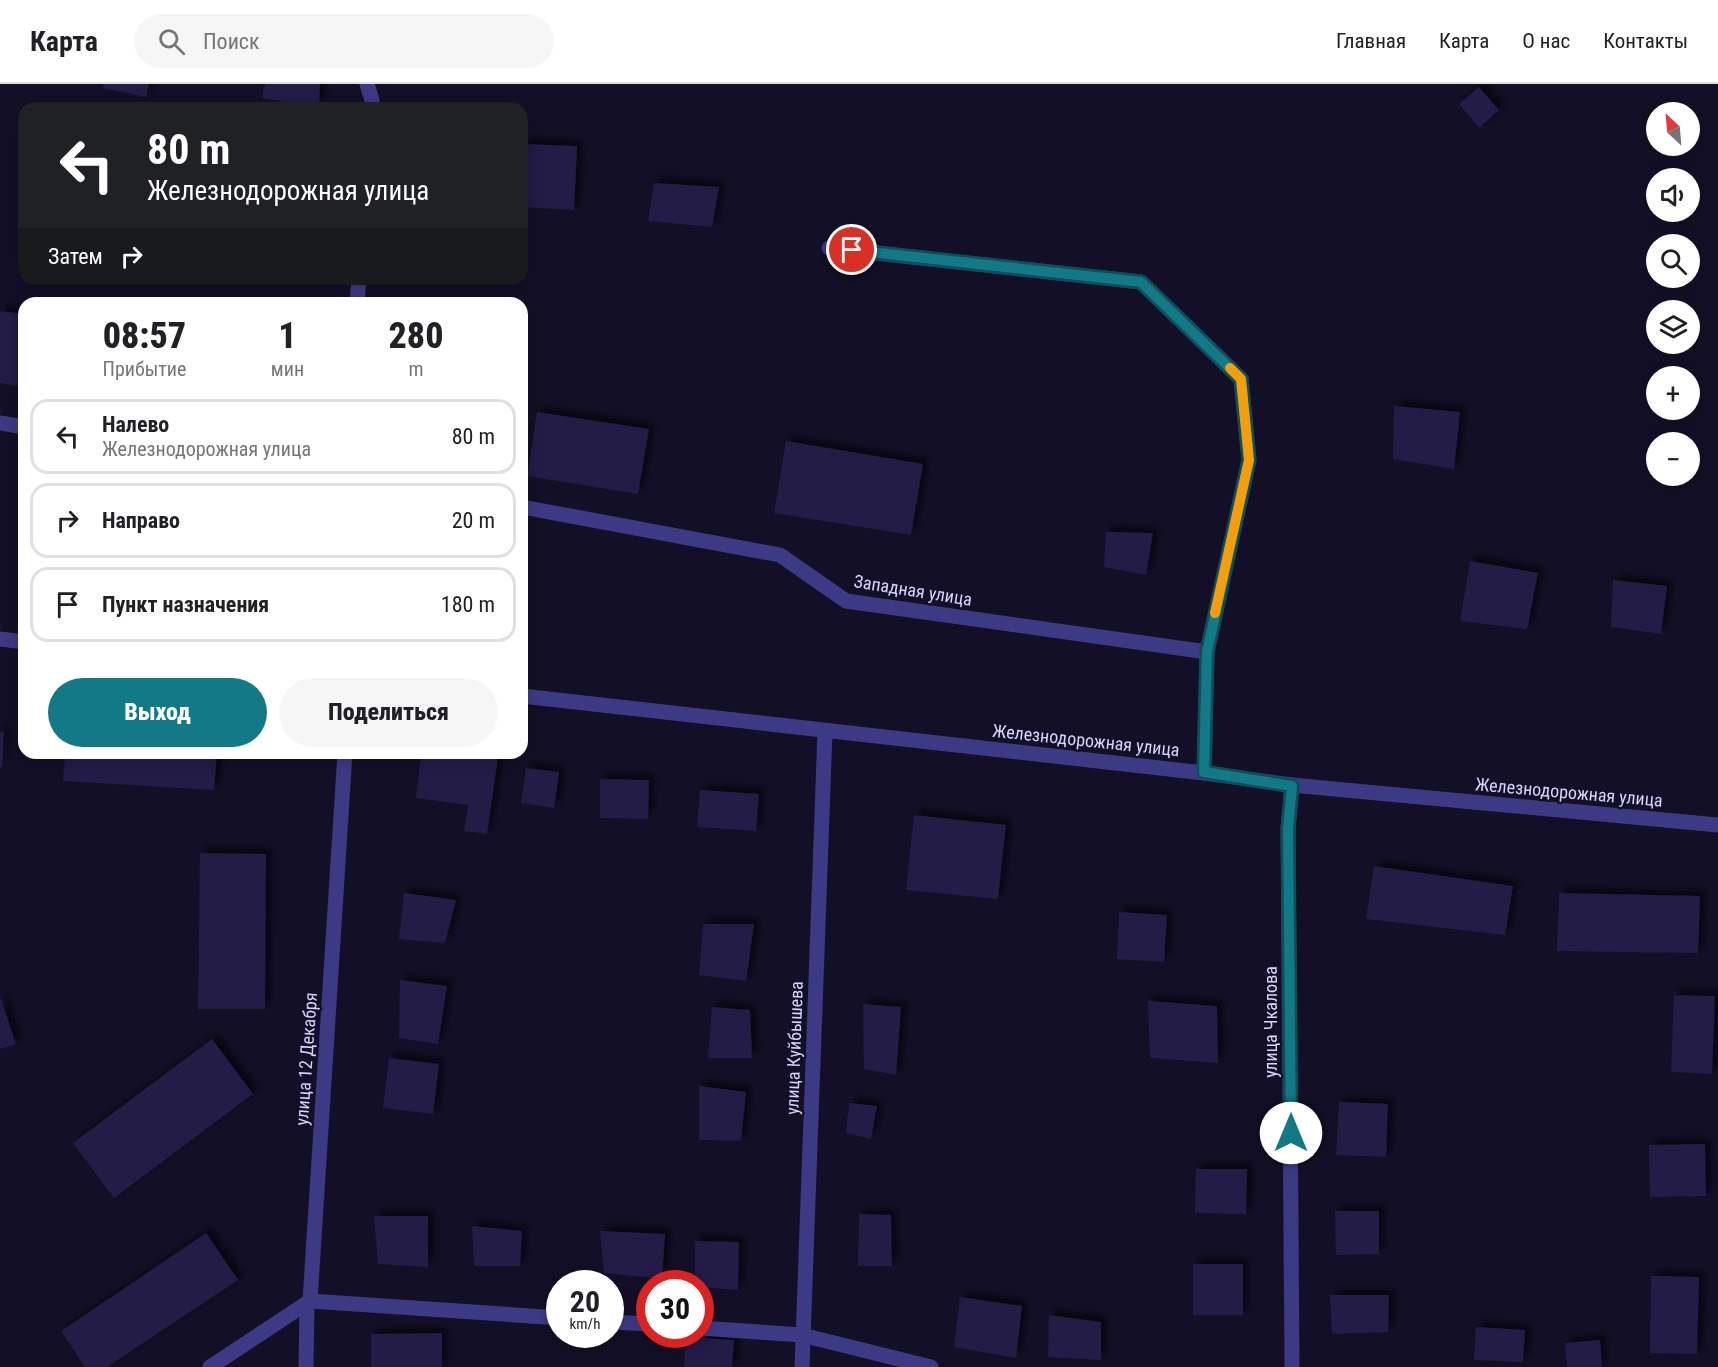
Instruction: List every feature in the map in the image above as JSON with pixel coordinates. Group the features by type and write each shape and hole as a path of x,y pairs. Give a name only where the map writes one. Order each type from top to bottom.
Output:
{"street":[{"path":"367,84 372,102"},
{"path":"830,248 1141,282 1241,379 1249,460 1207,652 1204,772"},
{"path":"0,423 18,426"},
{"name":"Западная улица","path":"528,508 780,555 846,601 1207,652"},
{"path":"0,639 18,641"},
{"name":"Железнодорожная улица","path":"528,697 1204,772 1292,786 1718,825"},
{"name":"улица Куйбышева","path":"802,1367 825,731"},
{"name":"улица 12 Декабря","path":"306,1367 345,759"},
{"name":"улица Чкалова","path":"1292,786 1288,829 1292,1367"},
{"path":"210,1367 309,1302 546,1317"},
{"path":"714,1329 802,1335 931,1367"}],"building":[{"path":"104,84 149,84 146,97 103,88"},
{"path":"265,84 320,84 319,102 285,102 262,98"},
{"path":"1479,87 1499,110 1479,128 1459,104"},
{"path":"528,144 577,146 574,210 528,207"},
{"path":"654,183 719,187 712,227 648,221"},
{"path":"0,311 18,313 18,386 0,383"},
{"path":"1394,406 1460,412 1454,469 1393,459"},
{"path":"537,412 649,429 638,494 528,476"},
{"path":"786,441 923,464 911,535 774,513"},
{"path":"1106,532 1153,533 1146,575 1104,567"},
{"path":"1470,561 1538,573 1527,629 1460,621"},
{"path":"1613,580 1667,586 1661,634 1611,627"},
{"path":"0,732 4,732 2,767 0,767"},
{"path":"65,759 217,759 214,790 63,781"},
{"path":"420,759 498,759 487,834 464,831 468,805 416,798"},
{"path":"526,768 559,772 554,808 521,803"},
{"path":"600,779 649,780 648,819 600,818"},
{"path":"700,790 759,794 756,831 697,827"},
{"path":"914,815 1006,825 998,899 906,890"},
{"path":"200,853 266,854 265,1009 198,1009"},
{"path":"1374,866 1513,886 1505,935 1366,919"},
{"path":"404,893 456,900 445,943 399,939"},
{"path":"1559,893 1700,896 1698,953 1557,951"},
{"path":"1119,912 1167,915 1164,962 1117,959"},
{"path":"703,924 754,924 746,981 699,975"},
{"path":"400,980 447,986 438,1044 399,1038"},
{"path":"1674,995 1715,996 1712,1074 1671,1072"},
{"path":"0,996 16,1044 0,1049"},
{"path":"1148,1001 1217,1006 1218,1063 1150,1058"},
{"path":"863,1004 901,1007 896,1075 864,1069"},
{"path":"712,1007 750,1010 752,1058 708,1058"},
{"path":"212,1039 253,1094 114,1198 73,1143"},
{"path":"389,1058 439,1064 433,1114 383,1108"},
{"path":"699,1086 746,1092 741,1141 699,1140"},
{"path":"1339,1102 1388,1104 1386,1157 1336,1155"},
{"path":"849,1103 877,1106 871,1139 846,1133"},
{"path":"1705,1144 1706,1196 1650,1197 1649,1145"},
{"path":"1196,1169 1247,1169 1246,1214 1195,1213"},
{"path":"1335,1211 1379,1211 1379,1254 1336,1255"},
{"path":"859,1214 891,1215 892,1266 858,1266"},
{"path":"374,1216 428,1216 428,1267 378,1264"},
{"path":"472,1226 522,1231 520,1266 474,1266"},
{"path":"600,1231 665,1234 663,1270 636,1270 636,1276 624,1275 624,1270 604,1270"},
{"path":"206,1233 238,1280 107,1367 85,1367 61,1331"},
{"path":"695,1241 739,1242 738,1290 714,1288 714,1270 695,1270"},
{"path":"1193,1264 1243,1264 1243,1315 1193,1315"},
{"path":"1651,1276 1699,1277 1697,1354 1650,1353"},
{"path":"1330,1295 1389,1295 1388,1332 1332,1334"},
{"path":"960,1297 1022,1306 1016,1358 954,1347"},
{"path":"1049,1315 1101,1322 1101,1360 1048,1357"},
{"path":"1476,1327 1525,1330 1523,1362 1474,1360"},
{"path":"442,1333 442,1367 371,1367 371,1334"},
{"path":"714,1339 734,1340 732,1367 684,1367 685,1348 714,1348"},
{"path":"1600,1340 1602,1367 1567,1367 1565,1343"}],"slow traffic":[{"path":"1215,613 1249,460 1241,379 1230,368"}],"route":[{"path":"852,250 1141,282 1241,379 1249,460 1207,652 1204,772 1292,786 1288,829 1291,1133"}]}
